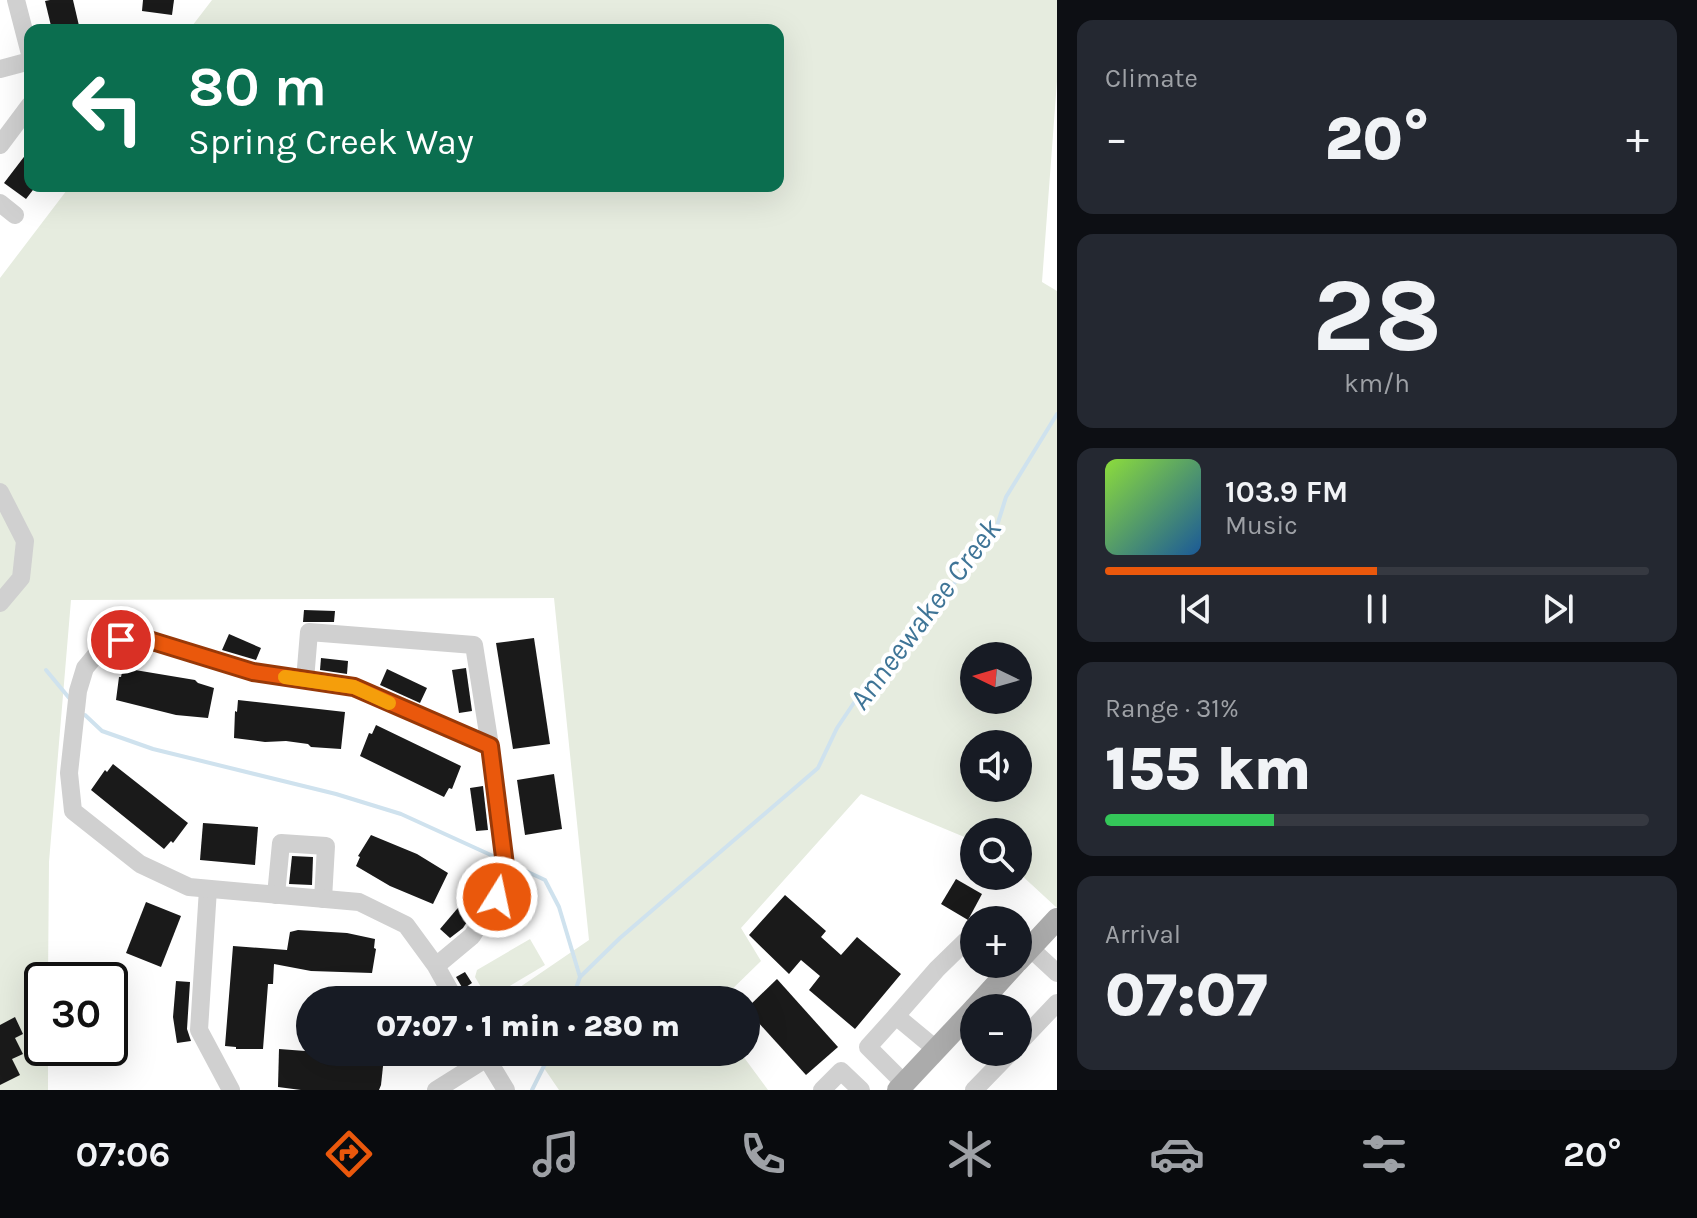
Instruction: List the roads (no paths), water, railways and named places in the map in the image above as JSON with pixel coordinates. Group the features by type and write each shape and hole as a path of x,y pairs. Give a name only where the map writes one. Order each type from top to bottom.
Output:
{"main road":[{"path":"1032,945 1057,919"},
{"path":"988,994 1002,978"},
{"path":"910,1083 960,1025"}],"street":[{"path":"16,0 24,31"},
{"path":"0,69 24,63"},
{"path":"0,145 24,113"},
{"path":"0,492 25,541 21,578 0,603"},
{"path":"305,680 309,632 474,645 505,865 497,897 472,936 436,966"},
{"path":"447,986 406,925 359,902 189,887 140,864 73,811 69,773 78,691 85,668 105,644 136,636 253,672 354,687 490,746"},
{"path":"276,895 281,843 326,846 323,899"},
{"path":"208,889 199,1030 231,1090"},
{"path":"910,1083 868,1047 960,947"},
{"path":"1032,960 1057,973"},
{"path":"1032,1029 1057,1003"},
{"path":"896,1016 937,1050"},
{"path":"436,1090 470,1066"},
{"path":"492,1066 506,1090"},
{"path":"974,1090 997,1066"},
{"path":"822,1090 841,1071 861,1090"}],"waterway":[{"name":"Anneewakee Creek","path":"577,986 580,977 620,938 818,768 837,728 868,682 909,642 996,529 1006,497 1057,414"},
{"path":"46,670 70,699"},
{"path":"85,715 102,731 153,749 336,794 401,814 493,856"},
{"path":"515,866 545,880 559,907 580,977"},
{"name":"Anneewakee Creek","path":"532,1090 544,1066"}]}
